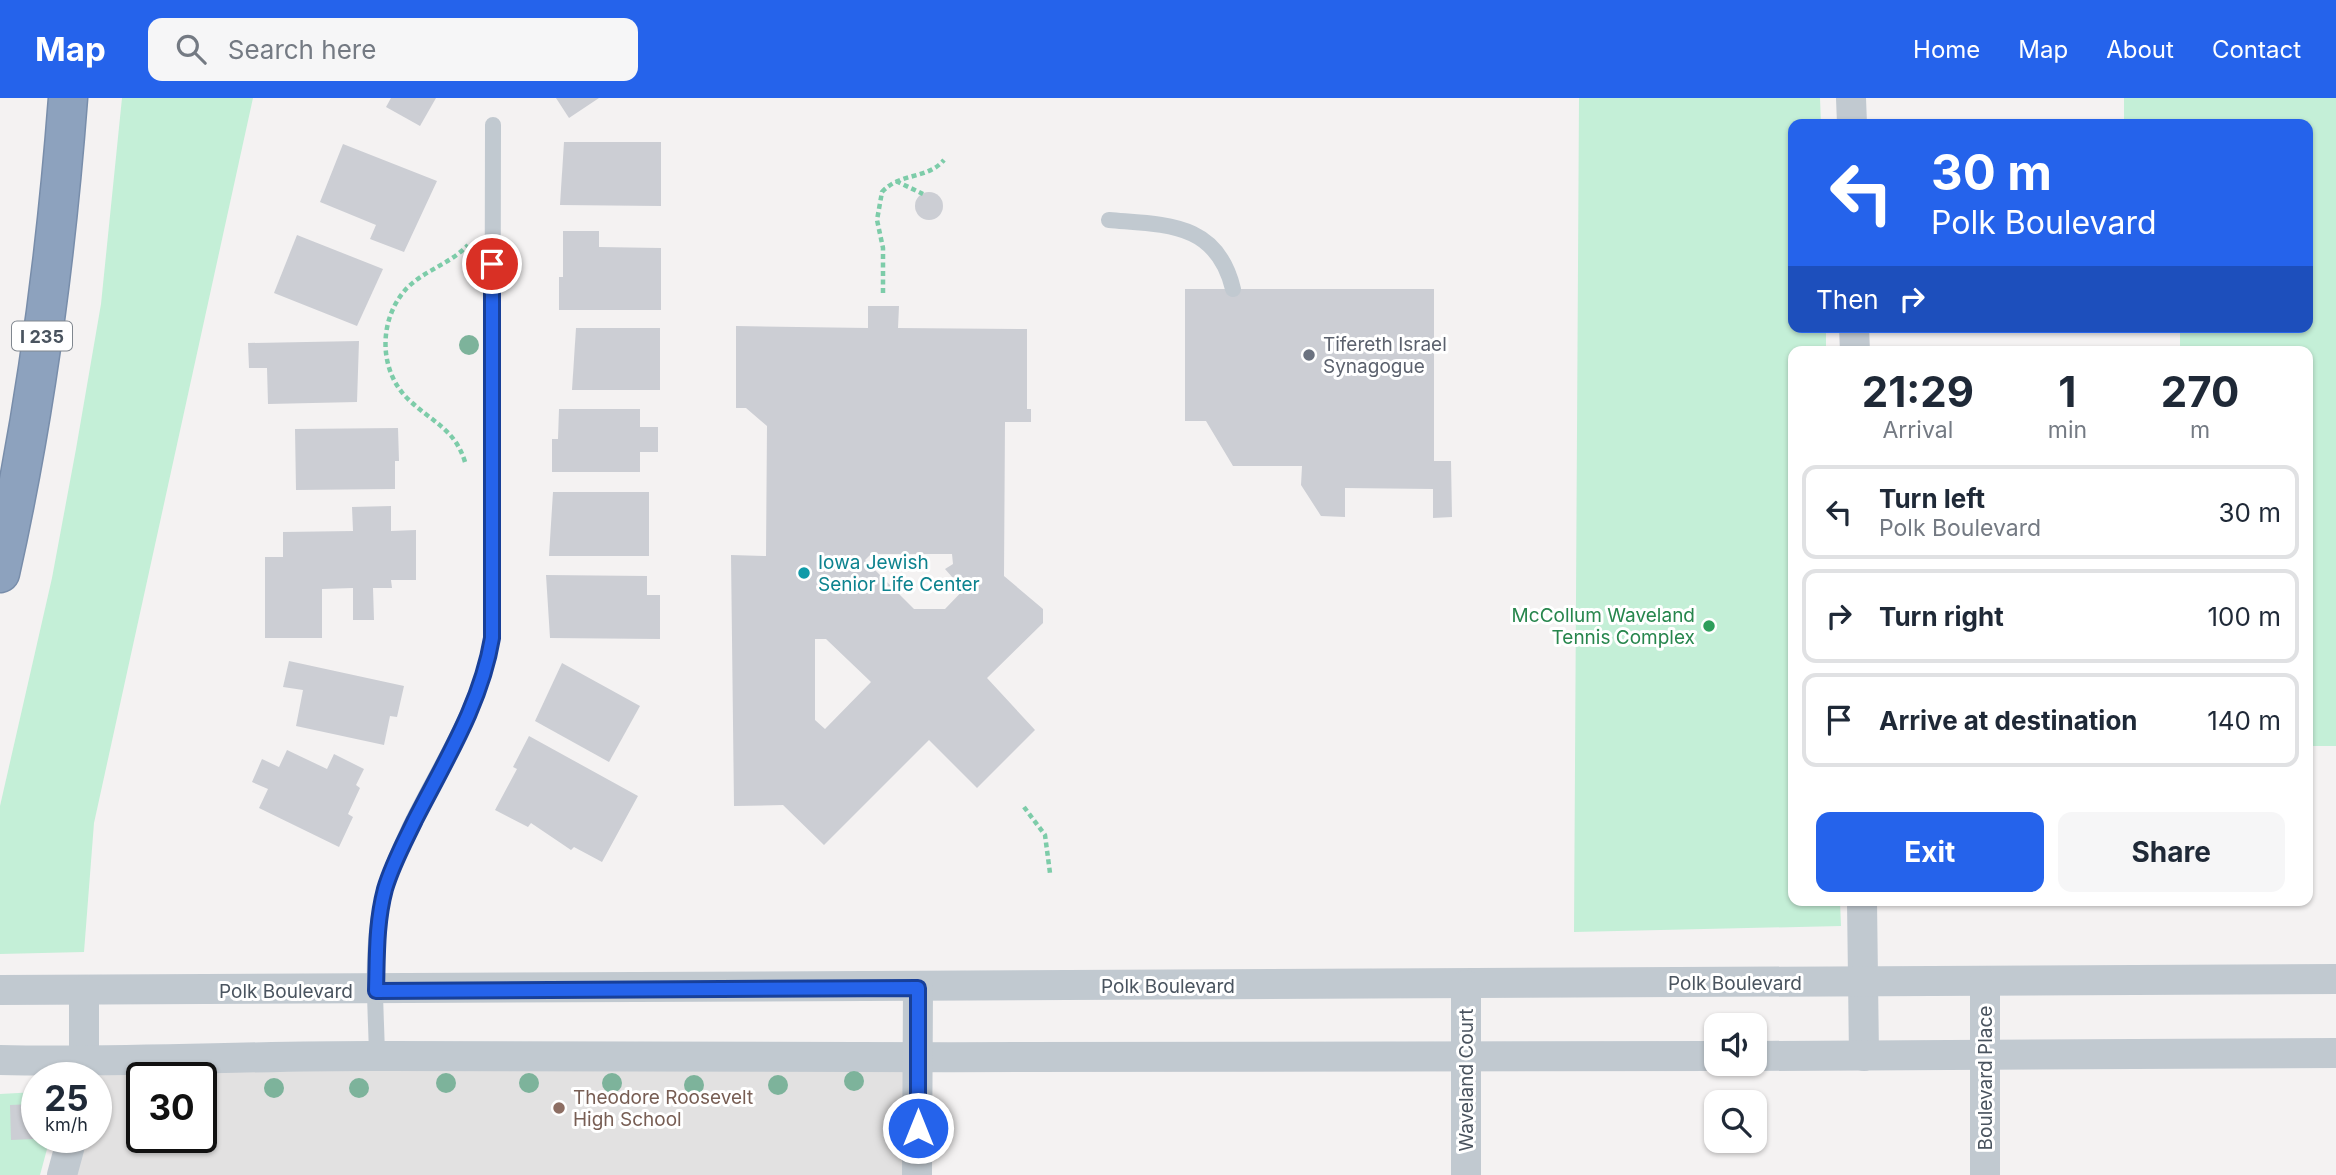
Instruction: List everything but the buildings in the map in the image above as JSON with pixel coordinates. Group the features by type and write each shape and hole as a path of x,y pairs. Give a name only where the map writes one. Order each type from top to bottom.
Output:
{"highway":[{"name":"I 235","path":"0,573 12,521 52,272 68,98"}],"street":[{"path":"1851,98 1852,119"},
{"path":"1862,906 1864,1056"},
{"name":"Polk Boulevard","path":"5,990 376,991 2336,979"},
{"name":"Boulevard Place","path":"1985,981 1985,1175"},
{"name":"Waveland Court","path":"1466,985 1466,1175"},
{"path":"917,1175 918,988"},
{"path":"84,990 85,1062"},
{"path":"1767,1056 2336,1053"},
{"path":"112,1069 377,1056 918,1059 1704,1056"},
{"path":"0,1060 21,1062"},
{"path":"62,1175 68,1153"}],"lane":[{"path":"377,1056 378,919 386,887 397,857 474,704 486,674 492,638 493,125"},
{"path":"1109,220 1170,225 1197,234 1214,248 1228,269 1233,289"}],"path":[{"path":"883,293 883,248 877,220 882,192 896,181 931,173 944,160"},
{"path":"896,181 923,194"},
{"path":"466,474 461,447 451,432 408,399 397,385 386,352 386,333 388,318 406,289 429,271 458,256 473,239"},
{"path":"1024,807 1045,835 1049,873"}],"shaded area":[{"name":"Theodore Roosevelt High School","path":"918,1059 917,1175 62,1175 68,1153 112,1153 112,1062 86,1062"}],"green space":[{"path":"122,98 253,98 94,823 84,952 0,954 0,806 52,578 101,304"},
{"name":"McCollum Waveland Tennis Complex","path":"1579,98 1820,98 1821,119 1788,119 1788,333 1826,333 1826,346 1788,346 1788,906 1840,906 1841,926 1574,932"},
{"path":"2124,98 2336,98 2336,746 2313,746 2313,346 2180,346 2180,333 2313,333 2313,119 2124,119"},
{"path":"21,1093 21,1153 46,1153 40,1175 0,1175 0,1094"}],"place":[{"name":"Tifereth Israel Synagogue","path":"1309,355"},
{"name":"Iowa Jewish Senior Life Center","path":"804,573"},
{"name":"McCollum Waveland Tennis Complex","path":"1709,626"},
{"name":"Theodore Roosevelt High School","path":"559,1108"}],"route":[{"path":"492,264 492,638 486,674 474,704 397,857 386,887 378,919 376,991 918,988 918,1128"}]}
